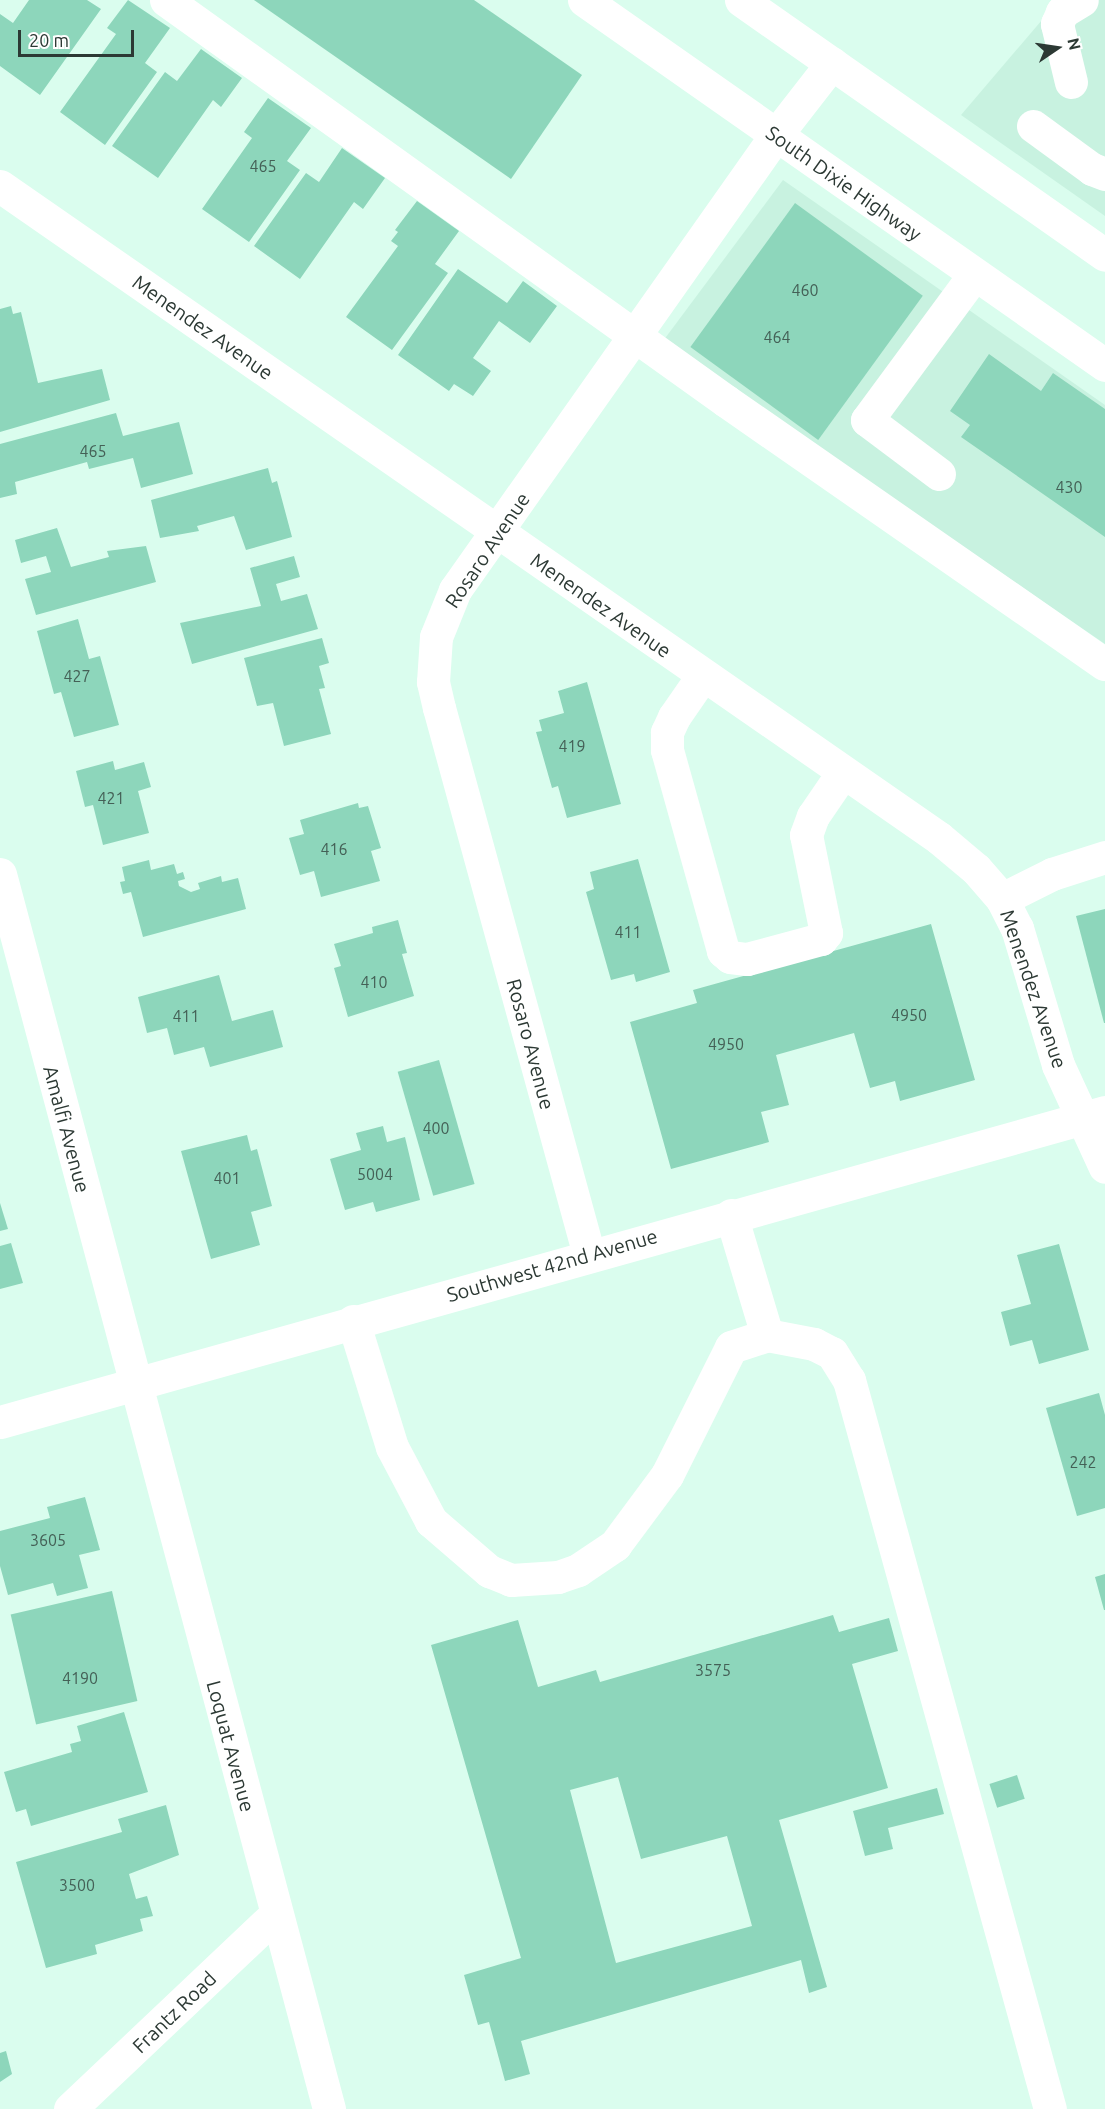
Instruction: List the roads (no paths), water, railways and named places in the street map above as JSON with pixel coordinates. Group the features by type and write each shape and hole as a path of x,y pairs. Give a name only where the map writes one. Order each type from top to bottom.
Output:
{"main road":[{"path":"166,0 635,336 1105,664"},
{"name":"South Dixie Highway","path":"584,0 1105,365"},
{"path":"741,0 1105,255"},
{"path":"1071,82 1057,24 1062,12 1082,0"},
{"path":"1098,0 1105,3"},
{"name":"Rosaro Avenue","path":"589,1255 434,682 433,659 441,616 455,590 776,135 832,63"},
{"path":"1033,126 1092,169 1105,174"},
{"name":"Menendez Avenue","path":"0,186 939,838 976,869 1002,899 1024,949 1058,1065 1095,1115 1105,1167"},
{"path":"939,474 867,420 974,275"},
{"path":"703,675 674,717 667,732 667,750 723,951 730,957 747,959 821,939 826,933 806,835 813,816 843,772"},
{"path":"1002,899 1052,874 1105,857"},
{"name":"Amalfi Avenue","path":"0,874 135,1383"},
{"name":"Southwest 42nd Avenue","path":"0,1422 731,1215 1095,1115"},
{"path":"731,1215 767,1335"},
{"path":"353,1321 392,1447 431,1521 479,1564 512,1580 558,1577 578,1570 615,1545 668,1475 731,1347 767,1335 813,1344 832,1353 849,1380 1050,2109"},
{"name":"Loquat Avenue","path":"135,1383 329,2109"},
{"name":"Frantz Road","path":"70,2109 276,1914"}]}
